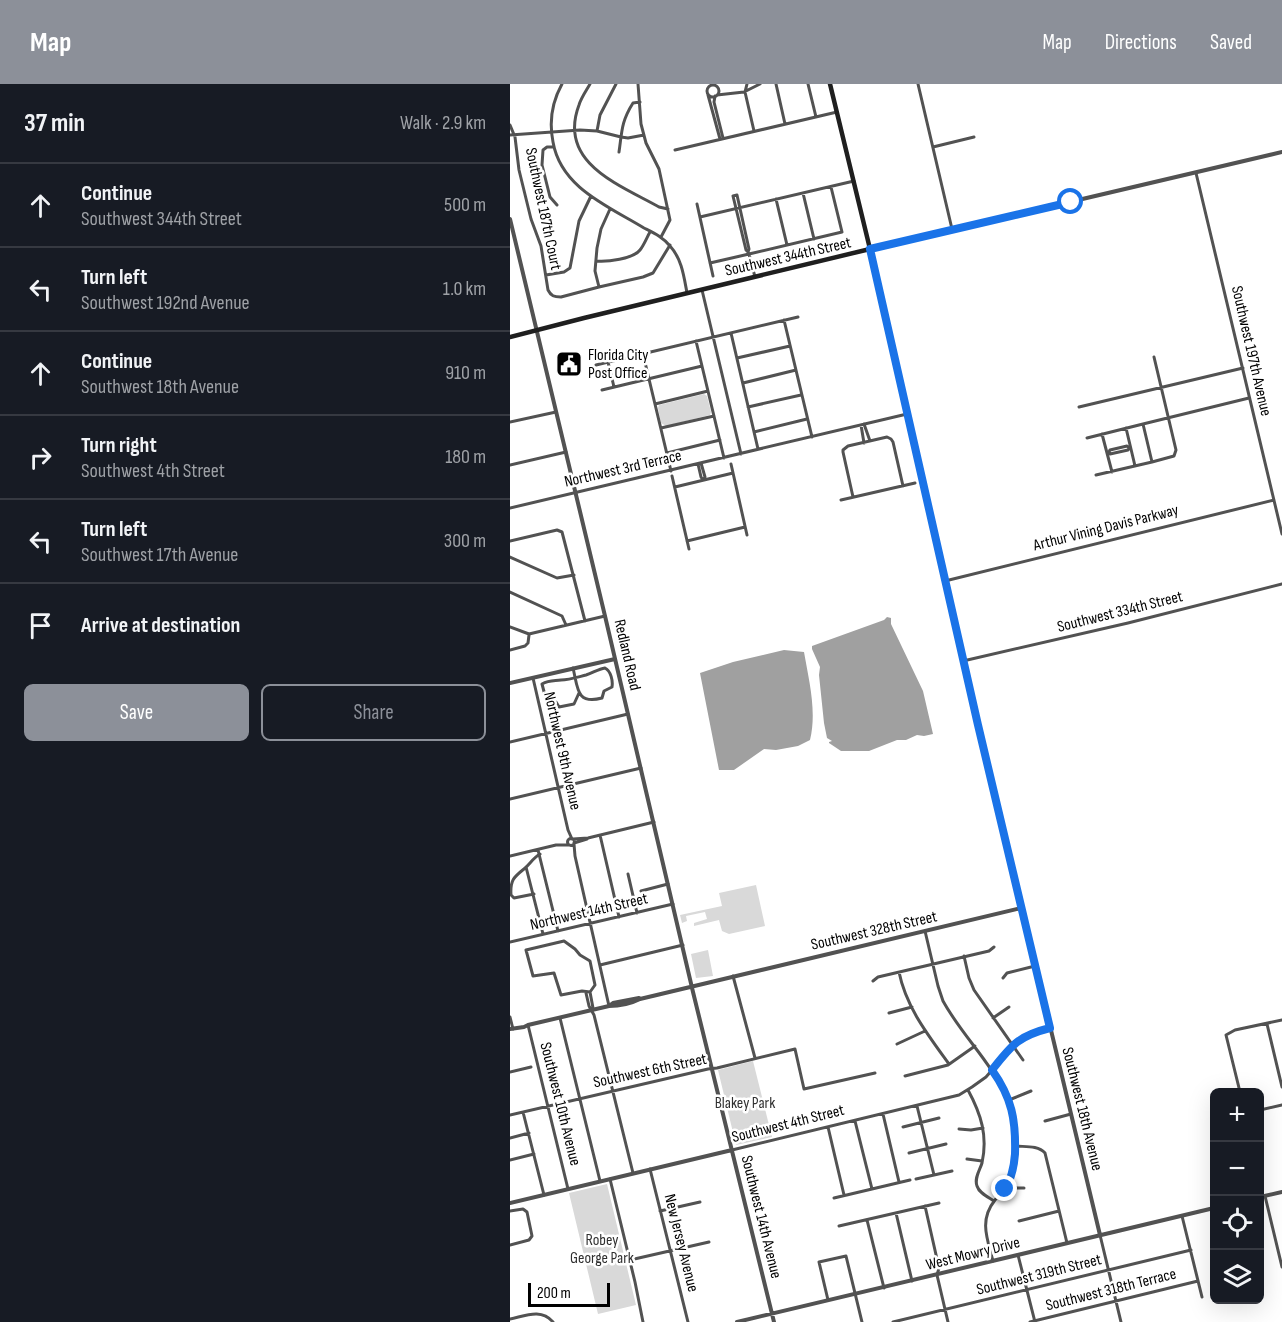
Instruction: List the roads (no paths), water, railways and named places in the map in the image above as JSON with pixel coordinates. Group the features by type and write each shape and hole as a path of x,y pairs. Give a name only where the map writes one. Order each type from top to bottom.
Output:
{"main road":[{"path":"830,84 870,249"},
{"name":"Southwest 344th Street","path":"510,337 870,249"}],"street":[{"path":"562,84 554,104 551,131 560,163 568,176 581,189 610,209 661,237 670,245 679,259 687,293"},
{"path":"590,84 576,115 575,130 582,154 601,175 659,207 668,208"},
{"path":"597,131 600,115 616,84"},
{"path":"638,84 641,124 659,169 670,220 661,237"},
{"path":"705,84 721,139"},
{"path":"747,84 745,92 754,131"},
{"path":"776,84 785,124"},
{"path":"808,84 816,117"},
{"path":"918,84 952,230"},
{"path":"708,92 716,85"},
{"path":"716,85 727,93"},
{"path":"716,85 714,101 721,139"},
{"path":"708,92 710,97 745,92 756,85"},
{"path":"619,152 621,129 626,114 633,103 640,102"},
{"path":"675,150 837,112"},
{"name":"Southwest 187th Court","path":"510,125 518,152 519,170 531,219 541,246 550,294 554,297 561,297 599,286"},
{"path":"512,134 575,130 597,131 628,138 644,135"},
{"path":"933,147 974,137"},
{"path":"554,147 547,147 543,150 542,165 550,197 557,205"},
{"name":"Southwest 344th Street","path":"870,249 1282,152"},
{"name":"Southwest 197th Avenue","path":"1196,173 1282,534"},
{"path":"700,218 854,182"},
{"path":"710,263 842,232 831,187"},
{"path":"803,193 814,239"},
{"path":"546,275 564,272 570,268 579,221 591,196"},
{"path":"776,199 787,245"},
{"path":"697,204 713,276"},
{"path":"738,208 754,277"},
{"path":"610,209 601,229 596,261 595,271 599,286 653,273 670,245"},
{"name":"Redland Road","path":"510,219 692,986"},
{"path":"596,261 606,262 633,255 640,250 650,231"},
{"name":"Southwest 18th Avenue","path":"870,249 963,661 1121,1322"},
{"path":"702,290 741,454"},
{"path":"596,365 798,317"},
{"path":"784,320 812,437"},
{"path":"731,333 758,449"},
{"path":"696,341 724,458"},
{"path":"737,358 790,345"},
{"path":"643,354 671,471"},
{"path":"1096,475 1176,454 1154,357"},
{"path":"608,362 614,387"},
{"path":"602,390 702,366"},
{"path":"1079,407 1243,368"},
{"path":"742,382 796,370"},
{"path":"655,404 708,391"},
{"path":"748,407 801,395"},
{"path":"1087,438 1250,398"},
{"path":"510,422 556,412"},
{"path":"863,424 907,414"},
{"path":"661,428 714,416"},
{"path":"754,432 807,420"},
{"path":"863,424 870,441"},
{"path":"863,424 864,443"},
{"name":"Northwest 3rd Terrace","path":"510,508 863,424"},
{"path":"1143,424 1152,462"},
{"path":"1126,428 1135,466"},
{"path":"862,435 868,434"},
{"path":"1102,434 1112,471"},
{"path":"853,497 843,450 848,446 887,437 893,442 903,486"},
{"path":"667,453 720,440"},
{"path":"1108,453 1130,448"},
{"path":"510,465 566,452"},
{"path":"699,463 705,477 703,480"},
{"path":"731,464 747,535"},
{"path":"675,487 733,473"},
{"path":"672,476 689,549"},
{"path":"842,500 915,483"},
{"name":"Arthur Vining Davis Parkway","path":"945,581 1274,500"},
{"path":"687,541 745,527"},
{"path":"510,541 561,531 564,535 585,621"},
{"path":"510,557 557,578 574,575"},
{"name":"Southwest 334th Street","path":"963,661 1282,584"},
{"path":"510,592 562,616 566,625"},
{"path":"510,627 529,634 605,616"},
{"path":"510,650 527,645 529,634"},
{"path":"510,683 615,659"},
{"path":"573,668 575,677 579,693 587,700 602,698 604,691 612,687 610,674 605,668 591,674 575,677 560,681 544,682 542,686 547,703 556,702 558,707 573,705 579,693"},
{"name":"Northwest 9th Avenue","path":"533,678 609,1006"},
{"path":"510,742 628,714"},
{"path":"510,799 641,768"},
{"path":"510,856 539,852 556,845 654,822"},
{"path":"600,835 619,917"},
{"path":"534,894 514,898 511,895 512,880 539,852"},
{"path":"539,852 558,931"},
{"path":"526,867 543,934"},
{"path":"628,874 637,913"},
{"path":"641,891 668,884"},
{"name":"Northwest 14th Street","path":"510,942 673,904"},
{"name":"Southwest 328th Street","path":"511,1029 1021,908"},
{"path":"925,931 943,1001 1004,1088 1015,1123 1013,1170 1008,1184 988,1211 985,1224 993,1261"},
{"path":"564,941 575,948 580,955 590,961 595,985 588,992 561,995 554,973 533,976 526,950 564,941"},
{"path":"600,965 683,945"},
{"path":"873,981 878,976 989,951 994,946"},
{"path":"964,956 972,987 1023,1059"},
{"path":"1003,978 1007,973 1035,966"},
{"path":"899,972 903,991 925,1031 949,1064"},
{"path":"733,976 754,1058"},
{"name":"Southwest 14th Avenue","path":"692,986 774,1322"},
{"path":"588,992 633,1173"},
{"path":"889,1013 912,1007"},
{"path":"993,1018 1009,1007"},
{"path":"510,1017 511,1029"},
{"path":"560,1018 600,1181"},
{"path":"1239,1088 1226,1035 1235,1030 1282,1020"},
{"path":"1267,1024 1282,1087"},
{"name":"Southwest 10th Avenue","path":"528,1025 568,1189"},
{"name":"Southwest 4th Street","path":"510,1203 955,1096 980,1081 1012,1045 1027,1035 1050,1028"},
{"path":"897,1044 925,1031"},
{"path":"905,1076 949,1064 975,1046"},
{"name":"Southwest 6th Street","path":"510,1114 795,1049 804,1089 875,1072"},
{"path":"510,1072 531,1067"},
{"path":"968,1090 978,1109 983,1128 982,1161 976,1185 994,1202"},
{"path":"1009,1101 1031,1091"},
{"path":"1264,1109 1282,1105"},
{"path":"917,1106 934,1175"},
{"path":"523,1112 544,1195"},
{"path":"883,1114 899,1182"},
{"path":"1045,1121 1071,1114"},
{"path":"903,1127 939,1118"},
{"path":"855,1120 872,1189"},
{"path":"828,1127 844,1196"},
{"path":"959,1128 971,1130 983,1128"},
{"path":"510,1138 529,1133"},
{"path":"909,1153 946,1144"},
{"path":"1015,1146 1036,1147 1042,1150 1046,1157 1067,1243"},
{"path":"510,1160 534,1154"},
{"path":"967,1159 982,1161"},
{"name":"New Jersey Avenue","path":"650,1169 688,1322"},
{"path":"916,1179 952,1171"},
{"path":"610,1179 643,1322"},
{"path":"834,1198 910,1180"},
{"path":"1008,1184 1024,1188"},
{"path":"1264,1196 1282,1192"},
{"path":"660,1210 700,1202"},
{"path":"839,1226 939,1203"},
{"path":"1264,1204 1282,1267"},
{"path":"925,1206 948,1322"},
{"path":"510,1210 523,1209 527,1212 532,1236 529,1240 510,1245"},
{"name":"West Mowry Drive","path":"737,1322 1210,1209"},
{"path":"1019,1221 1059,1211"},
{"path":"896,1213 912,1281"},
{"path":"1182,1216 1202,1297"},
{"path":"867,1219 884,1288"},
{"path":"630,1260 710,1242"},
{"name":"Southwest 319th Street","path":"893,1322 1191,1250"},
{"path":"1018,1255 1033,1322"},
{"path":"828,1300 819,1262 846,1256 862,1322"},
{"name":"Southwest 318th Terrace","path":"1033,1322 1198,1281"},
{"path":"510,1319 541,1314 553,1322"}],"place":[{"name":"Florida City Post Office","path":"569,364"}],"park label":[{"name":"Blakey Park","path":"745,1103"},
{"name":"Robey George Park","path":"602,1249"}]}
